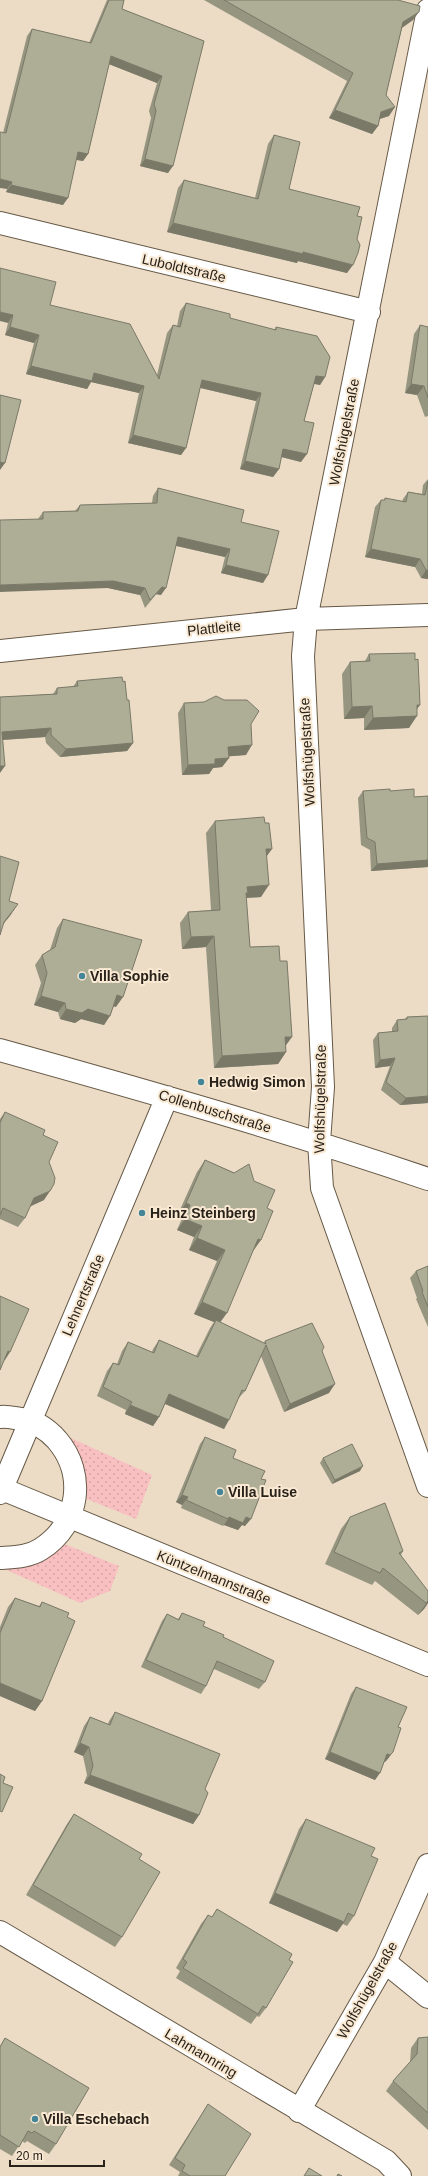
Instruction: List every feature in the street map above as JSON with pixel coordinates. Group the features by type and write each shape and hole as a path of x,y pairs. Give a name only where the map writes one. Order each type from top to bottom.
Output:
{"street":[{"name":"Wolfshügelstraße","path":"428,10 369,312 306,619 303,656 323,1087 319,1142 322,1188 428,1486"},
{"name":"Luboldtstraße","path":"0,223 369,312"},
{"name":"Plattleite","path":"0,651 306,619 428,614"},
{"name":"Collenbuschstraße","path":"0,1050 319,1142 428,1179"},
{"name":"Lehnertstraße","path":"1,1490 167,1097"},
{"path":"0,1417 30,1421 56,1438 66,1450 75,1472 76,1495 70,1518 58,1536 40,1550 20,1557 0,1558"},
{"name":"Küntzelmannstraße","path":"1,1490 428,1664"},
{"name":"Wolfshügelstraße","path":"299,2111 385,1962 428,1865"},
{"name":"Lahmannring","path":"0,1932 299,2111 386,2161 400,2176"},
{"path":"385,1962 428,1997"}],"shaded area":[{"path":"62,1434 152,1475 136,1519 82,1497"},
{"path":"57,1541 119,1566 110,1591 80,1603 0,1567"}],"building":[{"path":"109,0 124,0 122,9 204,41 173,166 145,159 156,111 154,104 162,76 111,56 88,154 78,152 68,198 11,185 12,182 0,179 0,132 6,133 32,29 91,43"},
{"path":"224,0 398,0 420,6 419,12 403,22 386,95 395,107 381,112 378,126 335,110 353,73"},
{"path":"274,135 300,142 289,189 360,207 357,216 362,217 357,239 360,245 353,265 303,252 303,254 173,223 184,180 258,199"},
{"path":"0,268 56,282 50,305 130,324 159,379 173,325 180,327 186,303 230,314 230,318 276,330 276,327 317,336 330,357 325,377 316,376 304,421 314,423 307,454 283,449 279,469 245,461 261,393 202,380 186,448 133,435 144,386 94,373 92,381 31,366 39,335 10,327 13,315 0,312"},
{"path":"420,325 428,327 428,398 424,386 411,384"},
{"path":"0,395 21,400 5,463 0,462"},
{"path":"428,481 428,570 426,570 420,559 371,549 381,500 385,500 385,498 406,502 408,492 425,495"},
{"path":"158,488 244,510 241,522 279,531 268,575 226,565 230,549 178,537 166,588 162,587 150,600 145,588 113,581 0,585 0,520 43,519 43,512 78,511 80,505 157,503"},
{"path":"415,653 415,660 418,659 420,705 417,705 417,716 373,718 372,706 352,707 350,662 370,661 369,654"},
{"path":"122,677 123,682 125,681 127,700 129,700 133,743 66,749 51,735 51,728 2,732 5,766 0,766 0,697 57,694 57,688 78,686 77,681"},
{"path":"216,696 224,700 247,700 259,711 251,724 252,745 228,747 229,758 215,759 215,764 188,765 184,703 204,702"},
{"path":"390,789 390,791 414,789 414,797 428,796 428,860 377,864 375,842 367,838 363,791"},
{"path":"264,817 265,823 269,823 272,849 266,849 269,885 247,887 248,893 246,893 250,947 279,946 280,961 287,961 292,1037 285,1037 286,1052 222,1056 214,936 191,937 188,912 220,910 215,821"},
{"path":"0,856 19,862 9,901 18,904 4,922 0,935"},
{"name":"Villa Sophie","path":"63,919 142,940 123,997 117,995 110,1016 88,1009 82,1013 66,1009 65,1003 41,996 47,973 42,955 55,947"},
{"path":"428,1016 428,1096 406,1098 386,1082 395,1058 380,1060 378,1033 398,1031 397,1020 407,1019 407,1017"},
{"path":"5,1112 45,1130 43,1135 58,1142 49,1162 55,1178 54,1184 50,1191 34,1198 25,1218 3,1208 0,1215 0,1123"},
{"path":"205,1160 234,1173 249,1164 254,1181 275,1190 267,1208 273,1211 261,1240 258,1239 227,1313 202,1302 225,1250 197,1238 202,1226 185,1219 190,1205 186,1203"},
{"path":"428,1266 428,1307 416,1271"},
{"path":"0,1296 29,1309 10,1352 8,1351 0,1370"},
{"path":"216,1320 266,1344 265,1341 312,1323 324,1347 322,1351 335,1384 290,1404 266,1345 245,1391 242,1390 229,1420 169,1394 159,1417 130,1405 132,1402 103,1387 113,1363 119,1365 128,1342 154,1353 159,1340 198,1357"},
{"name":"Villa Luise","path":"205,1437 236,1450 233,1458 265,1471 261,1479 266,1480 251,1519 246,1517 243,1523 229,1517 228,1519 186,1500 188,1497 182,1495"},
{"path":"352,1444 363,1466 335,1480 323,1458"},
{"path":"385,1503 403,1551 399,1553 428,1591 428,1601 426,1603 383,1568 380,1573 334,1552 350,1517"},
{"path":"15,1598 40,1607 42,1602 69,1613 67,1617 75,1621 42,1701 0,1683 0,1633"},
{"path":"182,1613 205,1622 203,1626 224,1635 223,1637 274,1661 265,1682 217,1661 206,1686 146,1660 167,1614 179,1620"},
{"path":"356,1687 407,1707 398,1727 401,1728 393,1752 390,1755 387,1754 380,1773 330,1752"},
{"path":"115,1712 220,1754 205,1789 208,1793 199,1815 90,1775 93,1766 89,1747 80,1743 90,1717 110,1725"},
{"path":"0,1774 5,1777 3,1783 13,1787 2,1812 0,1811"},
{"path":"74,1814 142,1854 139,1859 160,1872 122,1937 33,1885"},
{"path":"306,1819 375,1848 371,1856 378,1859 354,1916 348,1913 344,1922 275,1893"},
{"path":"217,1909 292,1954 289,1960 293,1962 266,2008 263,2006 258,2014 183,1968 187,1962 183,1959 208,1915 212,1917"},
{"path":"428,2037 428,2113 393,2081 417,2054 418,2038"},
{"name":"Villa Eschebach","path":"5,2038 89,2088 56,2144 34,2131 32,2133 28,2131 19,2147 0,2135 0,2047"},
{"path":"208,2104 251,2134 225,2176 190,2176 182,2171 185,2165 175,2158"},
{"path":"309,2168 322,2176 304,2176"}],"place":[{"name":"Villa Sophie","path":"82,976"},
{"name":"Hedwig Simon","path":"201,1082"},
{"name":"Heinz Steinberg","path":"142,1213"},
{"name":"Villa Luise","path":"220,1492"},
{"name":"Villa Eschebach","path":"35,2119"}]}
